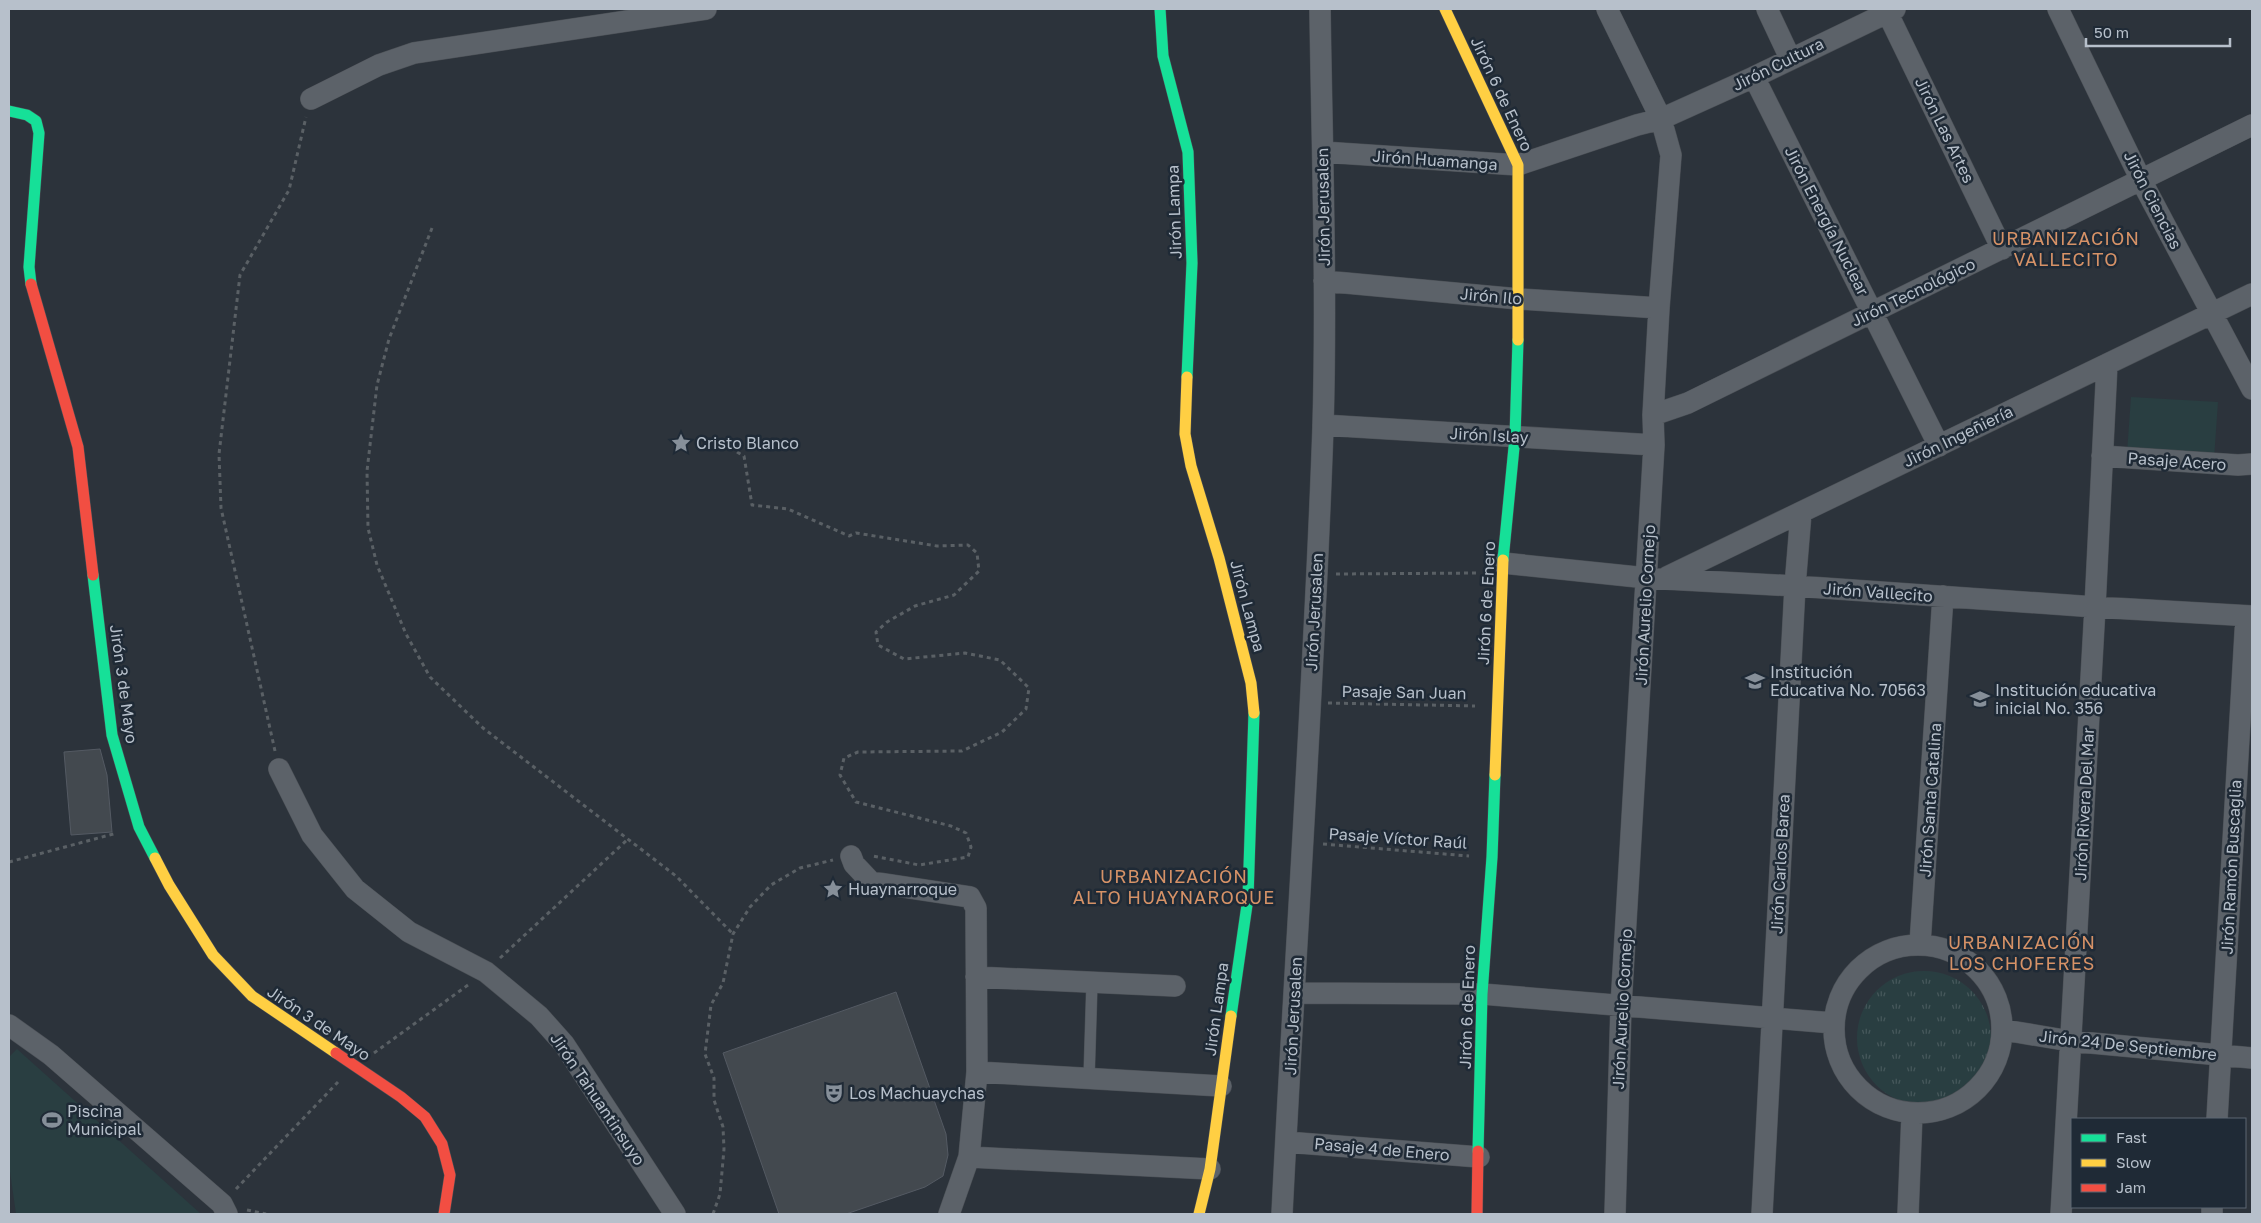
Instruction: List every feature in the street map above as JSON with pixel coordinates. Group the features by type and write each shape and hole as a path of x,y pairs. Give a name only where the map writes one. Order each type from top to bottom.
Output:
{"street":[{"path":"311,99 379,64 414,53 706,9"},
{"name":"Jirón Lampa","path":"1160,9 1162,56 1188,152 1192,263 1185,434 1191,466 1219,558 1252,683 1254,716 1248,898 1210,1169 1199,1214"},
{"name":"Jirón Jerusalen","path":"1282,1214 1295,993 1323,425 1324,281 1320,9"},
{"name":"Jirón 6 de Enero","path":"1445,9 1518,165 1520,299 1515,437 1503,568 1492,857 1482,994 1477,1214"},
{"name":"Jirón Aurelio Cornejo","path":"1607,9 1661,119 1671,156 1659,308 1654,415 1656,578 1621,1006 1615,1214"},
{"path":"1767,9 1790,58"},
{"name":"Jirón Ciencias","path":"2058,9 2142,180 2252,389"},
{"name":"Jirón Cultura","path":"1661,119 1754,77 1891,11"},
{"name":"Jirón Las Artes","path":"1891,11 2002,248"},
{"name":"Jirón Energía Nuclear","path":"1754,77 1939,446"},
{"name":"Jirón 3 de Mayo","path":"9,111 26,115 36,121 39,133 29,267 31,285 78,447 112,735 139,827 170,885 212,955 252,996 401,1097 425,1117 442,1144 450,1175 444,1214"},
{"name":"Jirón Huamanga","path":"1322,152 1518,165 1637,124 1661,119"},
{"name":"Jirón Tecnológico","path":"1654,415 1688,402 2252,126"},
{"name":"Jirón Ilo","path":"1324,281 1520,299 1659,308"},
{"name":"Jirón Ingeñiería","path":"1656,578 1801,513 2252,294"},
{"name":"Jirón Rivera Del Mar","path":"2061,1214 2095,607 2106,364"},
{"name":"Jirón Islay","path":"1323,425 1654,445"},
{"name":"Pasaje Acero","path":"2102,456 2238,465 2252,464"},
{"name":"Jirón Carlos Barea","path":"1762,1214 1795,586 1801,513"},
{"name":"Jirón Vallecito","path":"1503,568 2249,616"},
{"name":"Jirón Santa Catalina","path":"1920,944 1943,596"},
{"name":"Jirón Ramón Buscaglia","path":"2217,1118 2249,616"},
{"name":"Jirón Tahuantinsuyo","path":"279,769 312,835 356,889 409,932 486,972 539,1016 564,1044 675,1214"},
{"path":"851,856 854,864 871,882 970,897 976,908 976,1072 969,1157 949,1214"},
{"path":"1920,944 1953,951 1980,970 1998,998 2004,1030 1998,1058 1985,1082 1965,1100 1939,1111 1912,1114 1880,1105 1854,1085 1837,1056 1833,1023 1842,992 1861,966 1888,950 1920,944"},
{"path":"976,977 1175,986"},
{"path":"1295,993 1482,994 1833,1023"},
{"path":"9,1024 51,1055 224,1209"},
{"name":"Jirón 24 De Septiembre","path":"2004,1030 2070,1041 2252,1058"},
{"path":"976,1072 1221,1086"},
{"path":"1908,1214 1912,1114"},
{"name":"Pasaje 4 de Enero","path":"1286,1142 1479,1157"},
{"path":"969,1157 1210,1169"}],"lane":[{"path":"1089,1079 1092,982"}],"path":[{"path":"279,769 221,508 220,454 240,275 289,190 311,99"},
{"path":"432,228 389,339 377,385 367,471 368,528 377,565 406,634 430,677 483,728 676,876 733,934"},
{"path":"713,1214 720,1194 724,1148 723,1127 714,1100 714,1078 704,1054 711,1004 723,983 733,934 750,907 770,885 800,868 859,853 919,865 968,857 971,848 966,833 951,826 856,802 840,775 844,758 858,752 962,751 1002,732 1026,709 1029,688 1000,660 965,653 904,658 878,645 876,632 887,622 915,606 954,595 979,571 978,554 968,545 937,546 856,533 849,536 788,509 752,505 744,456 730,448"},
{"path":"1316,574 1503,568"},
{"name":"Pasaje San Juan","path":"1310,702 1498,706"},
{"path":"9,862 139,827"},
{"path":"224,1209 327,1091 356,1067 486,972 628,839"},
{"name":"Pasaje Víctor Raúl","path":"1302,843 1492,857"}],"green space":[{"path":"2131,397 2218,402 2214,459 2127,453"},
{"path":"1924,971 1950,976 1961,982 1971,991 1980,1001 1986,1012 1991,1038 1986,1064 1980,1075 1971,1085 1961,1094 1950,1100 1924,1105 1898,1100 1887,1094 1877,1085 1868,1075 1862,1064 1857,1038 1862,1012 1868,1001 1877,991 1887,982 1898,976"},
{"name":"Piscina Municipal","path":"17,1049 201,1214 16,1214 9,1165 9,1057"}],"building":[{"path":"100,749 107,775 112,832 71,835 64,752"},
{"name":"Los Machuaychas","path":"896,992 946,1134 948,1155 943,1176 925,1187 846,1214 779,1214 723,1053"}],"traffic: fast":[{"path":"1160,9 1163,56 1188,152 1192,263 1187,377"},
{"path":"9,111 27,115 36,121 39,133 29,267 31,284"},
{"path":"1503,560 1515,437 1518,340"},
{"path":"93,575 112,735 139,827 155,858"},
{"path":"1231,1016 1248,898 1254,713"},
{"path":"1478,1151 1482,994 1492,857 1495,775"}],"traffic: slow":[{"path":"1445,9 1518,165 1518,340"},
{"path":"1187,377 1185,434 1191,466 1219,558 1251,683 1254,713"},
{"path":"1495,775 1503,560"},
{"path":"155,858 169,885 213,955 252,996 336,1053"},
{"path":"1199,1214 1210,1169 1231,1016"}],"traffic: jam":[{"path":"31,284 78,447 93,575"},
{"path":"336,1053 401,1097 425,1117 442,1144 450,1175 444,1214"},
{"path":"1477,1214 1478,1151"}],"place":[{"name":"Cristo Blanco","path":"681,443"},
{"name":"Institución Educativa No. 70563","path":"1755,681"},
{"name":"Institución educativa inicial No. 356","path":"1980,699"},
{"name":"Huaynarroque","path":"833,889"},
{"name":"Los Machuaychas","path":"834,1093"},
{"name":"Piscina Municipal","path":"52,1120"}],"district":[{"name":"URBANIZACIÓN VALLECITO","path":"2066,249"},
{"name":"URBANIZACIÓN ALTO HUAYNAROQUE","path":"1174,888"},
{"name":"URBANIZACIÓN LOS CHOFERES","path":"2022,953"}]}
